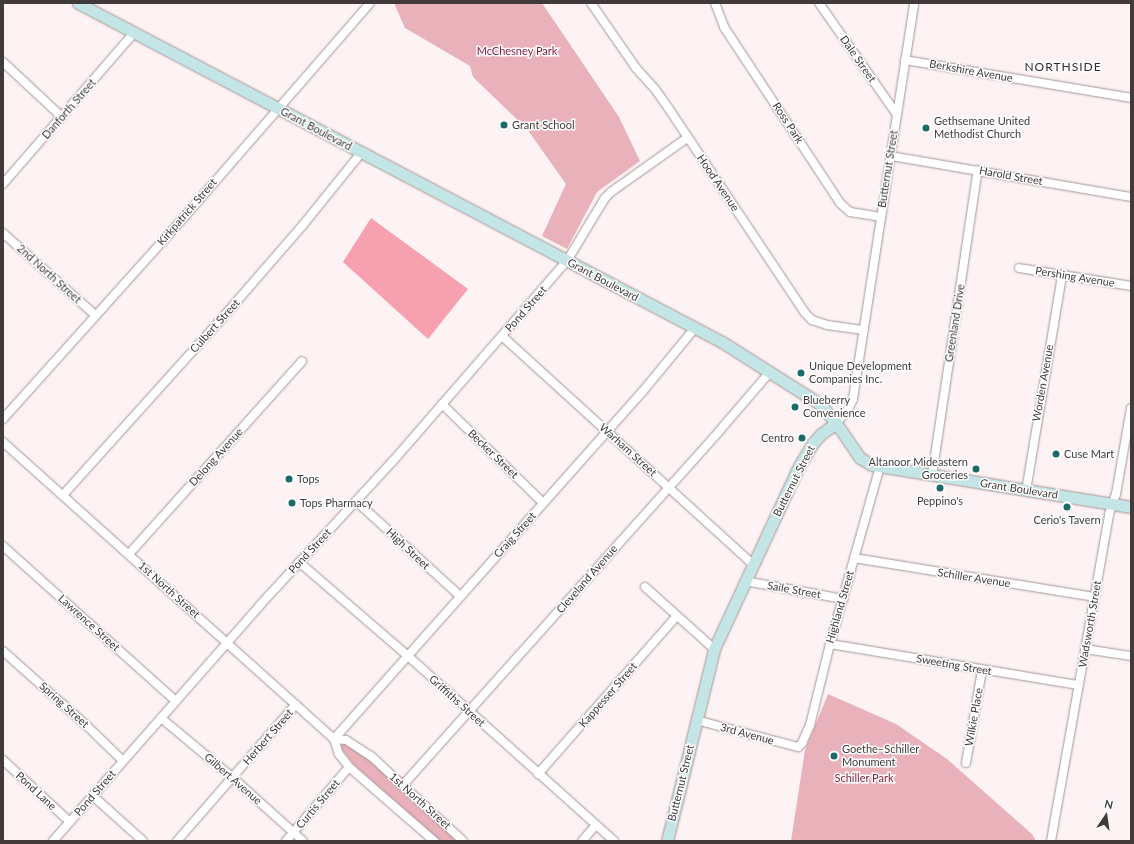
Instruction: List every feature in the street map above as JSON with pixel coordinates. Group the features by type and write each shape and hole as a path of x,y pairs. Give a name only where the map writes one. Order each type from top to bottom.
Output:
{"street":[{"name":"Grant Boulevard","path":"78,3 567,262 722,342 813,398 836,423 860,458 872,465 932,476 1131,507"},
{"name":"Kirkpatrick Street","path":"3,419 185,216 370,3"},
{"name":"Hood Avenue","path":"591,3 636,68 655,89 669,109 687,138 812,320 864,330"},
{"name":"Ross Park","path":"714,3 724,27 840,203 850,212 881,217"},
{"name":"Dale Street","path":"819,3 897,115"},
{"name":"Butternut Street","path":"667,841 714,649 806,454 821,434 836,423 847,411 853,399 914,3"},
{"name":"Danforth Street","path":"3,184 134,33"},
{"name":"Berkshire Avenue","path":"905,60 1131,98"},
{"path":"3,62 62,117"},
{"name":"Pond Street","path":"53,841 299,562 356,501 567,262 596,212 611,192 687,138"},
{"name":"Culbert Street","path":"63,495 223,317 303,225 361,153"},
{"name":"Harold Street","path":"891,156 1131,197"},
{"name":"Greenland Drive","path":"932,476 978,170"},
{"name":"2nd North Street","path":"3,233 95,315"},
{"name":"Pershing Avenue","path":"1019,268 1131,286"},
{"name":"Worden Avenue","path":"1026,491 1062,275"},
{"name":"Craig Street","path":"334,739 607,431 694,328"},
{"name":"Warham Street","path":"502,336 753,564"},
{"name":"Delong Avenue","path":"129,554 302,361"},
{"name":"Cleveland Avenue","path":"403,785 470,712 770,372"},
{"name":"Becker Street","path":"442,404 543,503"},
{"name":"Wadsworth Street","path":"1051,841 1109,514 1113,504 1131,408"},
{"name":"1st North Street","path":"3,442 228,642 334,739 339,754 349,767 434,841"},
{"name":"Highland Street","path":"798,747 807,734 830,644 880,466"},
{"name":"High Street","path":"356,501 460,596"},
{"name":"Lawrence Street","path":"3,546 176,701"},
{"name":"Schiller Avenue","path":"854,558 1094,597"},
{"name":"Griffiths Street","path":"299,562 408,656 614,841"},
{"name":"Saile Street","path":"745,581 843,599"},
{"path":"645,587 714,649"},
{"name":"Kappesser Street","path":"538,774 677,616"},
{"name":"Sweeting Street","path":"830,644 1079,685"},
{"path":"1085,649 1131,656"},
{"name":"Spring Street","path":"3,651 85,724 123,762"},
{"name":"Wilkie Place","path":"966,763 982,670"},
{"name":"Herbert Street","path":"177,841 296,704"},
{"name":"Gilbert Avenue","path":"161,718 233,778 303,841"},
{"name":"3rd Avenue","path":"696,720 798,747"},
{"name":"1st North Street","path":"334,739 346,740 360,748 403,785 463,841"},
{"name":"Pond Lane","path":"3,760 70,822"},
{"name":"Curtis Street","path":"286,841 349,767"},
{"path":"93,796 143,841"},
{"path":"582,841 596,825"}],"green space":[{"name":"McChesney Park","path":"394,3 542,3 619,117 640,161 597,192 567,249 542,236 566,184 527,129 473,77 470,66 405,28"},
{"name":"Schiller Park","path":"828,694 896,724 947,759 1032,834 1036,841 791,841 805,750"},
{"path":"343,743 360,751 459,841 440,841 428,831 353,764 341,748"}],"shaded area":[{"path":"371,218 468,289 428,339 343,262"}],"place":[{"name":"Grant School","path":"504,125"},
{"name":"Gethsemane United Methodist Church","path":"926,128"},
{"name":"Unique Development Companies Inc.","path":"801,373"},
{"name":"Blueberry Convenience","path":"795,407"},
{"name":"Centro","path":"802,438"},
{"name":"Cuse Mart","path":"1056,454"},
{"name":"Altanoor Mideastern Groceries","path":"976,469"},
{"name":"Tops","path":"289,479"},
{"name":"Peppino's","path":"940,488"},
{"name":"Tops Pharmacy","path":"292,503"},
{"name":"Cerio's Tavern","path":"1067,507"},
{"name":"Goethe–Schiller Monument","path":"834,756"}],"district":[{"name":"NORTHSIDE","path":"1063,67"}]}
